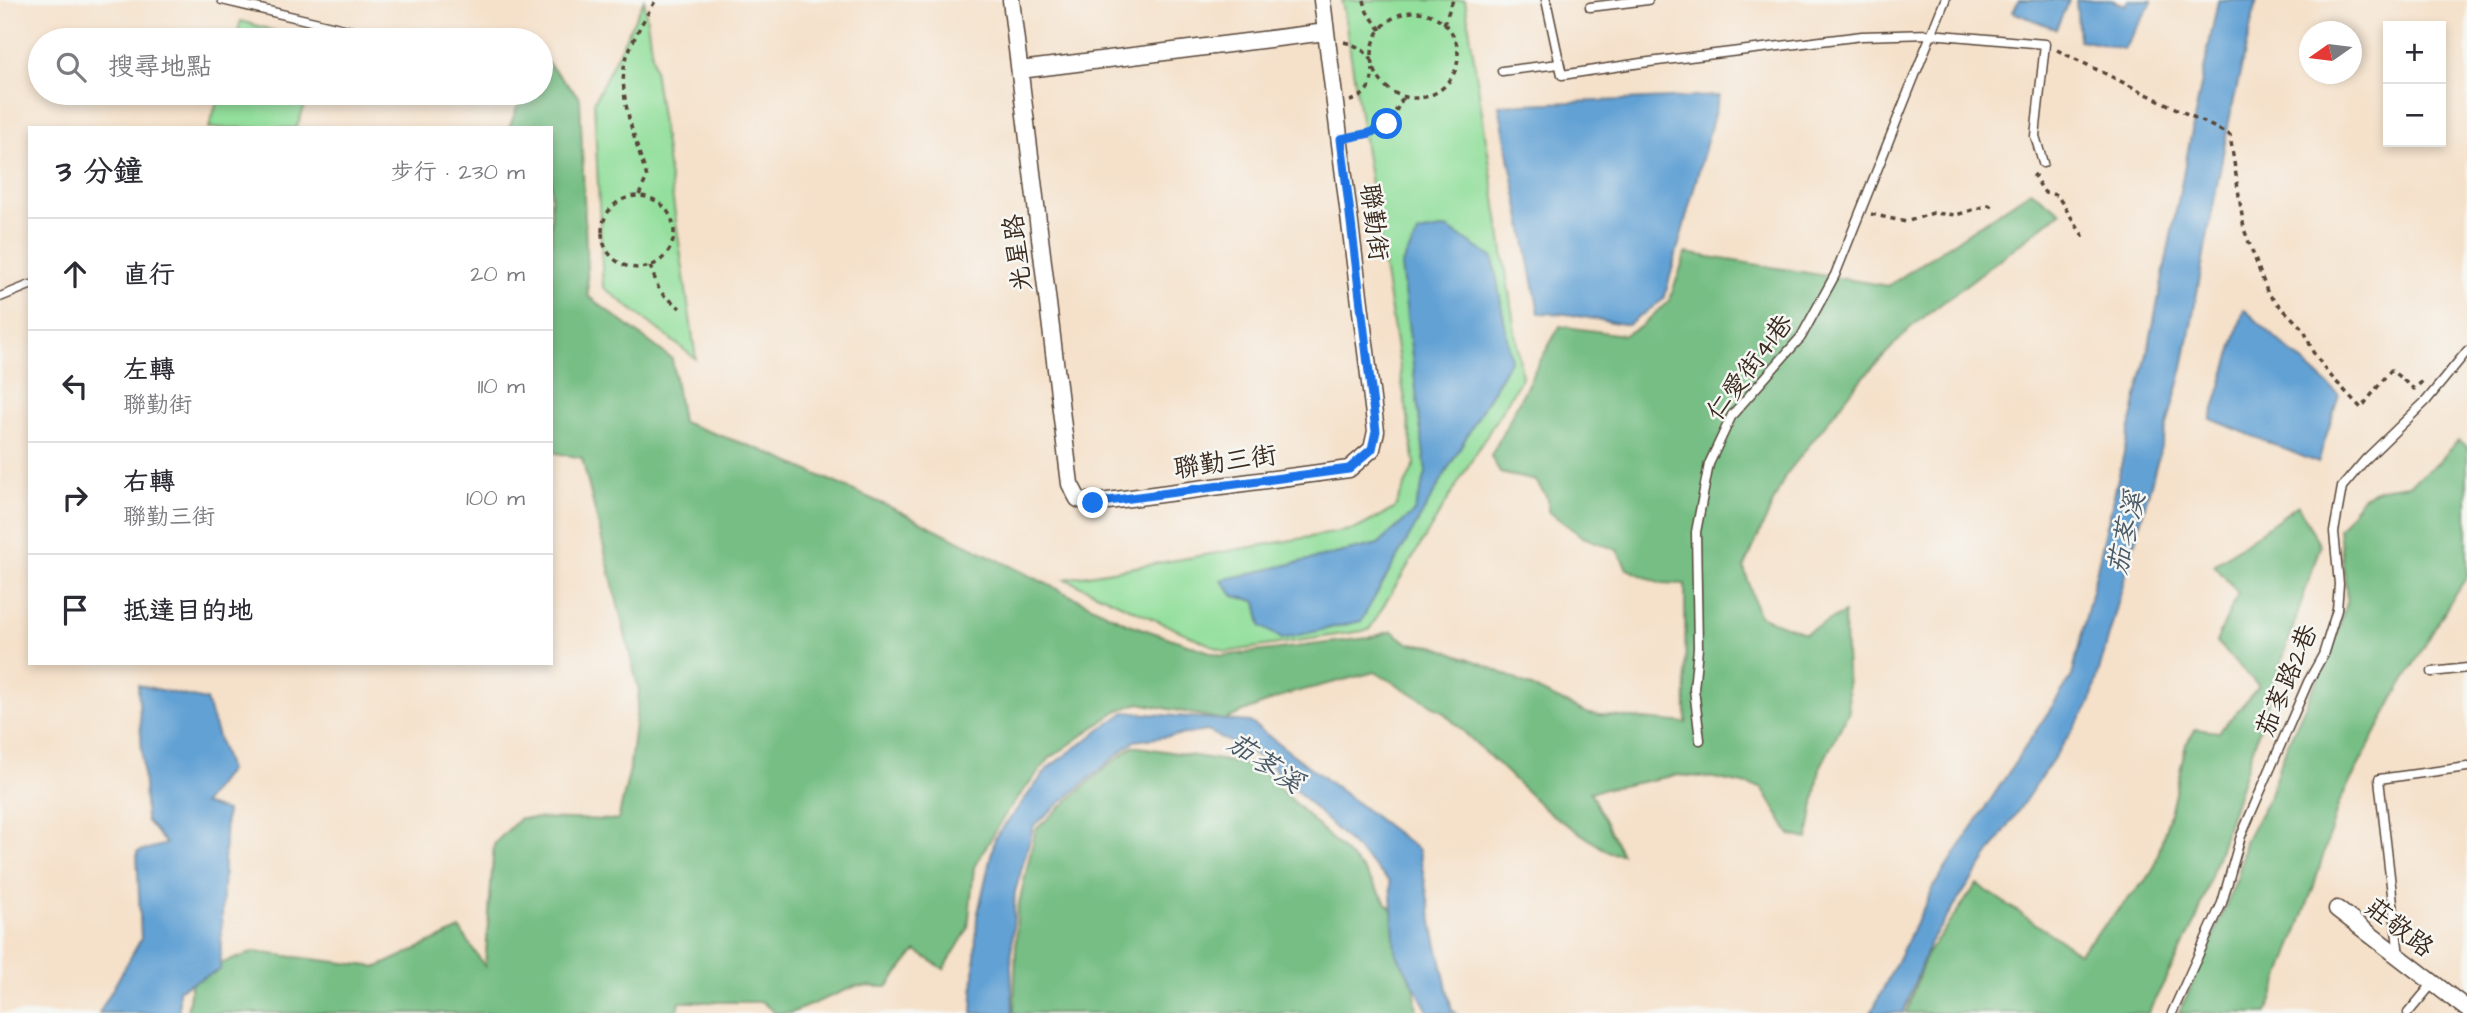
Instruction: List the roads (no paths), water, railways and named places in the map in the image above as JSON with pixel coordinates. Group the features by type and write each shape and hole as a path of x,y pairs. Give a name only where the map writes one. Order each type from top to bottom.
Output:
{"street":[{"name":"光星路","path":"1011,0 1070,484 1078,499"},
{"name":"聯勤街","path":"1322,0 1376,431 1372,449"},
{"path":"1020,70 1327,38"},
{"name":"聯勤三街","path":"1078,499 1093,503 1349,469 1372,449"},
{"name":"莊敬路","path":"2337,909 2467,1009"}],"lane":[{"path":"222,0 340,28"},
{"path":"1546,0 1562,75 1862,36 1930,34 2045,44 2035,136 2043,163"},
{"path":"1590,7 1648,0"},
{"name":"仁愛街41巷","path":"1700,740 1694,689 1698,649 1696,532 1709,464 1732,415 1801,337 1835,275 1858,211 1945,0"},
{"path":"1502,71 1559,64"},
{"path":"0,297 28,286"},
{"name":"茄苳路2巷","path":"2172,1013 2222,903 2241,836 2323,655 2337,610 2339,584 2334,532 2342,487 2365,460 2426,401 2467,351"},
{"path":"2432,672 2467,668"},
{"path":"2399,957 2379,779 2467,767"},
{"path":"2409,1013 2433,983"}],"water":[{"path":"2019,0 2069,0 2056,29 2013,12"},
{"path":"2076,0 2111,0 2125,5 2128,0 2152,2 2124,49 2079,40"},
{"name":"茄苳溪","path":"2218,0 2257,0 2229,121 2183,368 2090,704 1930,942 1903,1013 1871,1013 1936,883 2072,676 2150,341"},
{"path":"1719,96 1664,299 1628,325 1566,314 1539,313 1499,105"},
{"path":"1447,228 1493,258 1511,359 1361,621 1282,639 1261,626 1256,601 1234,596 1221,580 1378,544 1414,512 1426,473 1401,266 1418,233"},
{"path":"2244,309 2339,395 2318,463 2211,419"},
{"path":"138,685 206,700 229,770 203,804 226,811 220,970 179,989 179,1013 99,1013 141,939 137,852 166,844 146,820"},
{"name":"茄苳溪","path":"1125,712 1250,722 1419,850 1434,932 1452,1010 1456,1013 1429,1013 1395,951 1390,882 1265,760 1208,731 1134,741 1034,825 1015,892 1011,965 1013,1013 972,1013 977,917 995,838 1049,767"}]}
